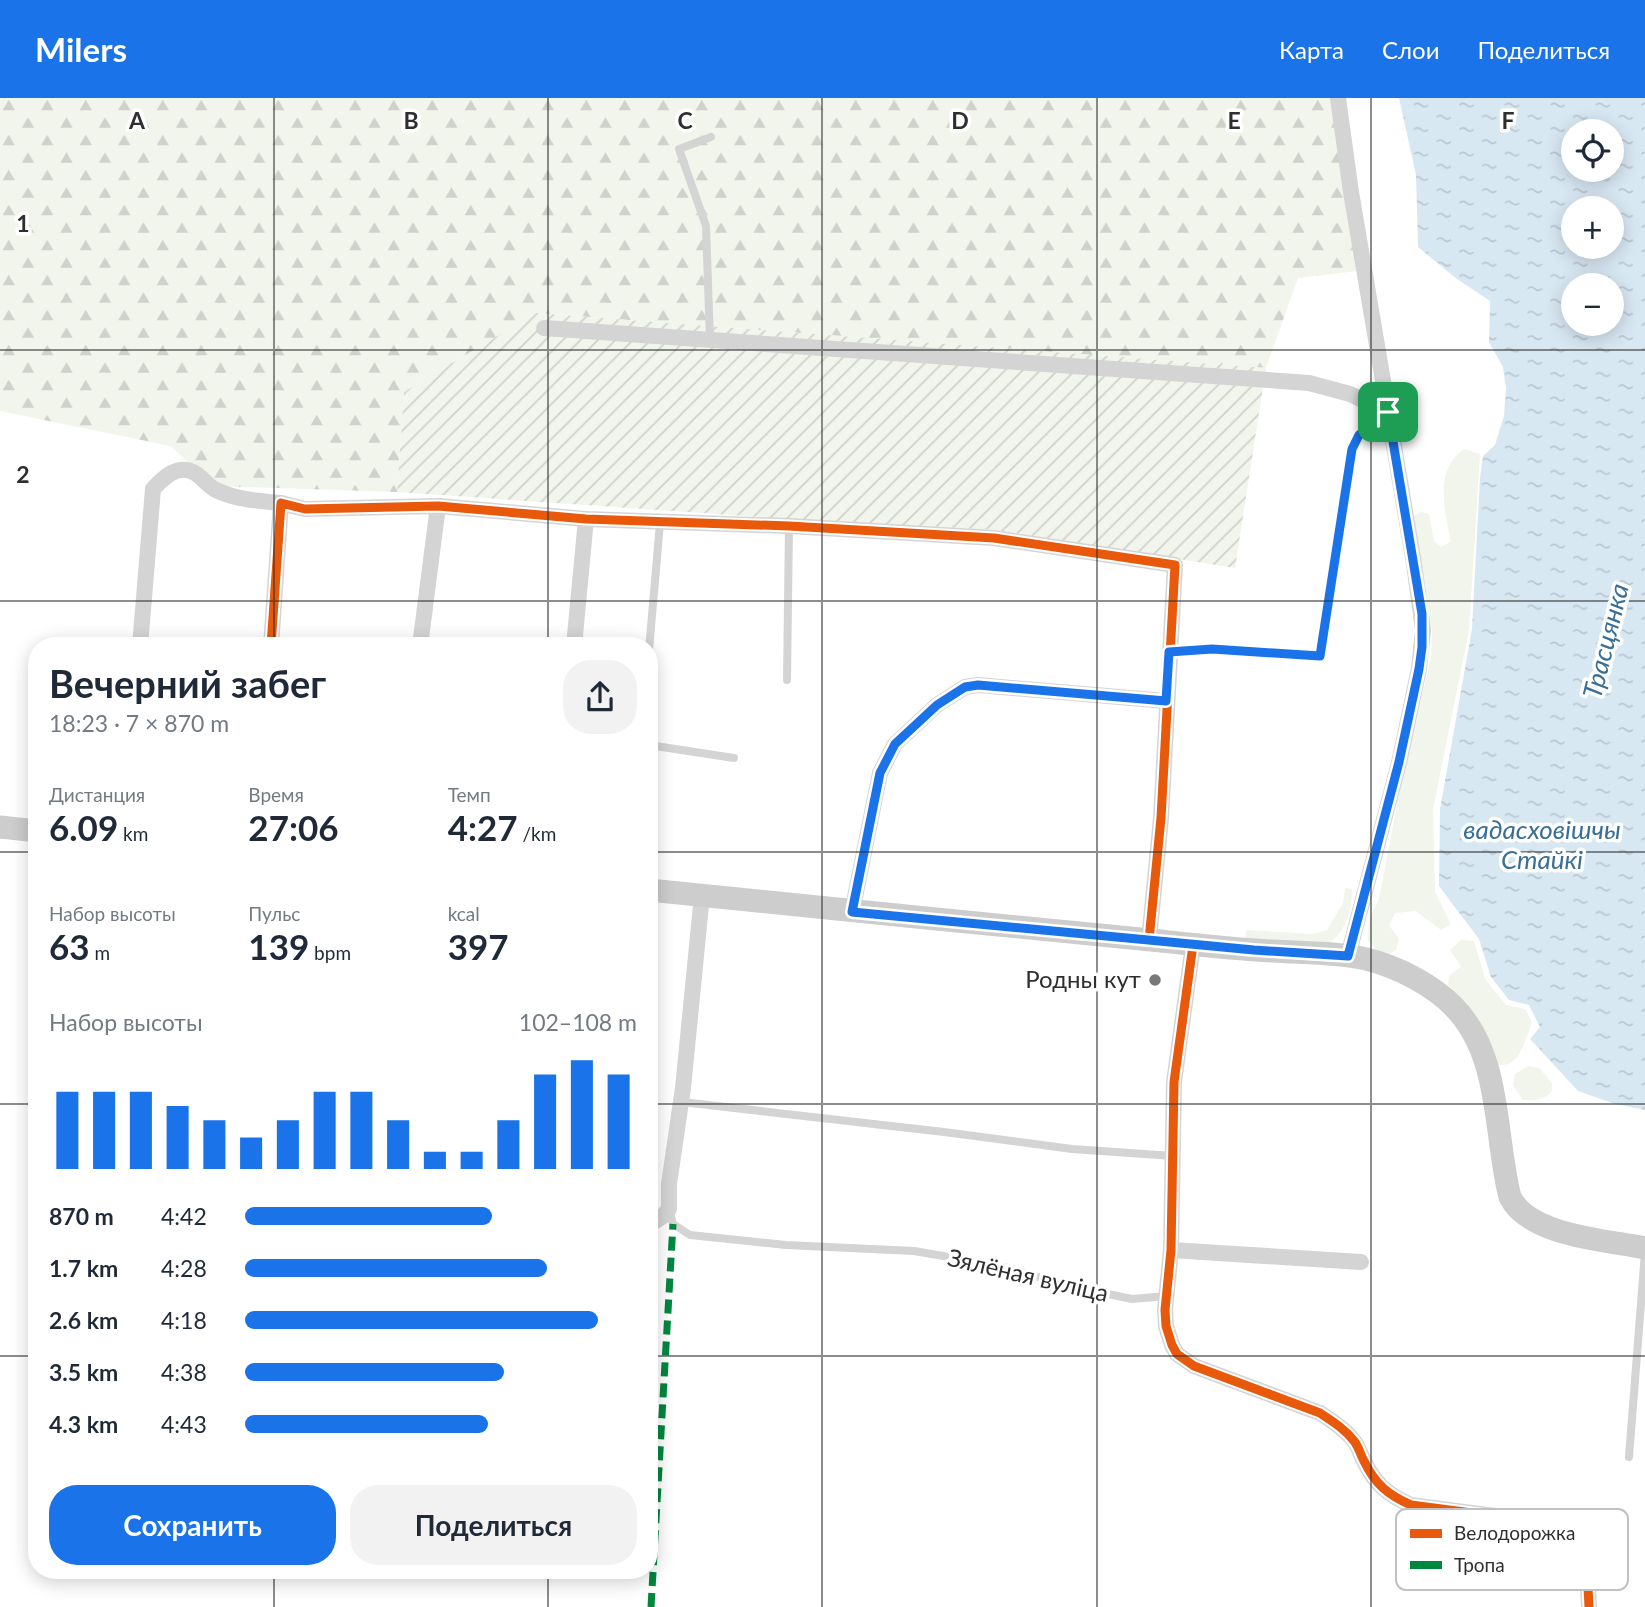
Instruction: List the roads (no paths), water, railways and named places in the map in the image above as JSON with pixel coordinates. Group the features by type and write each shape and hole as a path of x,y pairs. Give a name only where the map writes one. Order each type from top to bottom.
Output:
{"main road":[{"path":"0,827 28,830"},
{"path":"658,891 1194,945 1348,956 1380,963 1417,981 1452,1005 1478,1040 1488,1074 1510,1197 1520,1212 1529,1220 1556,1231 1645,1250"}],"street":[{"path":"1338,98 1420,601 1422,647 1396,775 1348,956"},
{"path":"544,328 1309,383 1350,394 1388,412"},
{"path":"141,637 153,489 170,473 183,470 195,473 204,483 226,494 245,500 281,503 305,509 439,506 586,519 789,526 994,538 1175,565 1161,818 1149,940"},
{"path":"272,637 281,503"},
{"path":"421,637 439,506"},
{"path":"575,637 586,519"},
{"path":"852,912 880,773 895,744 937,705 965,687 978,685 1166,701"},
{"path":"658,1220 669,1209 669,1184 682,1102 702,895"},
{"path":"1194,945 1174,1082 1171,1250 1166,1325 1177,1354 1194,1366 1320,1413 1332,1420 1356,1443 1377,1483 1390,1496 1411,1505 1442,1509"},
{"path":"1171,1250 1361,1262"}],"lane":[{"path":"710,340 706,226 679,149 711,137"},
{"path":"1169,652 1212,649 1320,656 1352,449 1359,435 1388,412"},
{"path":"650,637 660,523"},
{"path":"787,680 789,526"},
{"path":"658,745 734,758"},
{"path":"682,1102 1072,1149 1173,1156"},
{"name":"Зялёная вуліца","path":"669,1209 673,1224 690,1235 786,1245 914,1251 1001,1266 1065,1286 1132,1299 1166,1296"},
{"path":"1629,1457 1645,1250"}],"water":[{"name":"вадасховішчы Стайкі","path":"1399,98 1645,98 1645,1110 1615,1104 1578,1091 1530,1039 1540,1027 1529,1005 1509,1000 1491,977 1479,939 1439,886 1440,809 1472,629 1480,478 1483,456 1495,445 1504,416 1506,388 1503,367 1489,342 1490,301 1457,279 1418,247 1416,175"}],"place":[{"name":"Родны кут","path":"1155,980"}],"water label":[{"name":"Трасцянка","path":"1606,641"}]}
